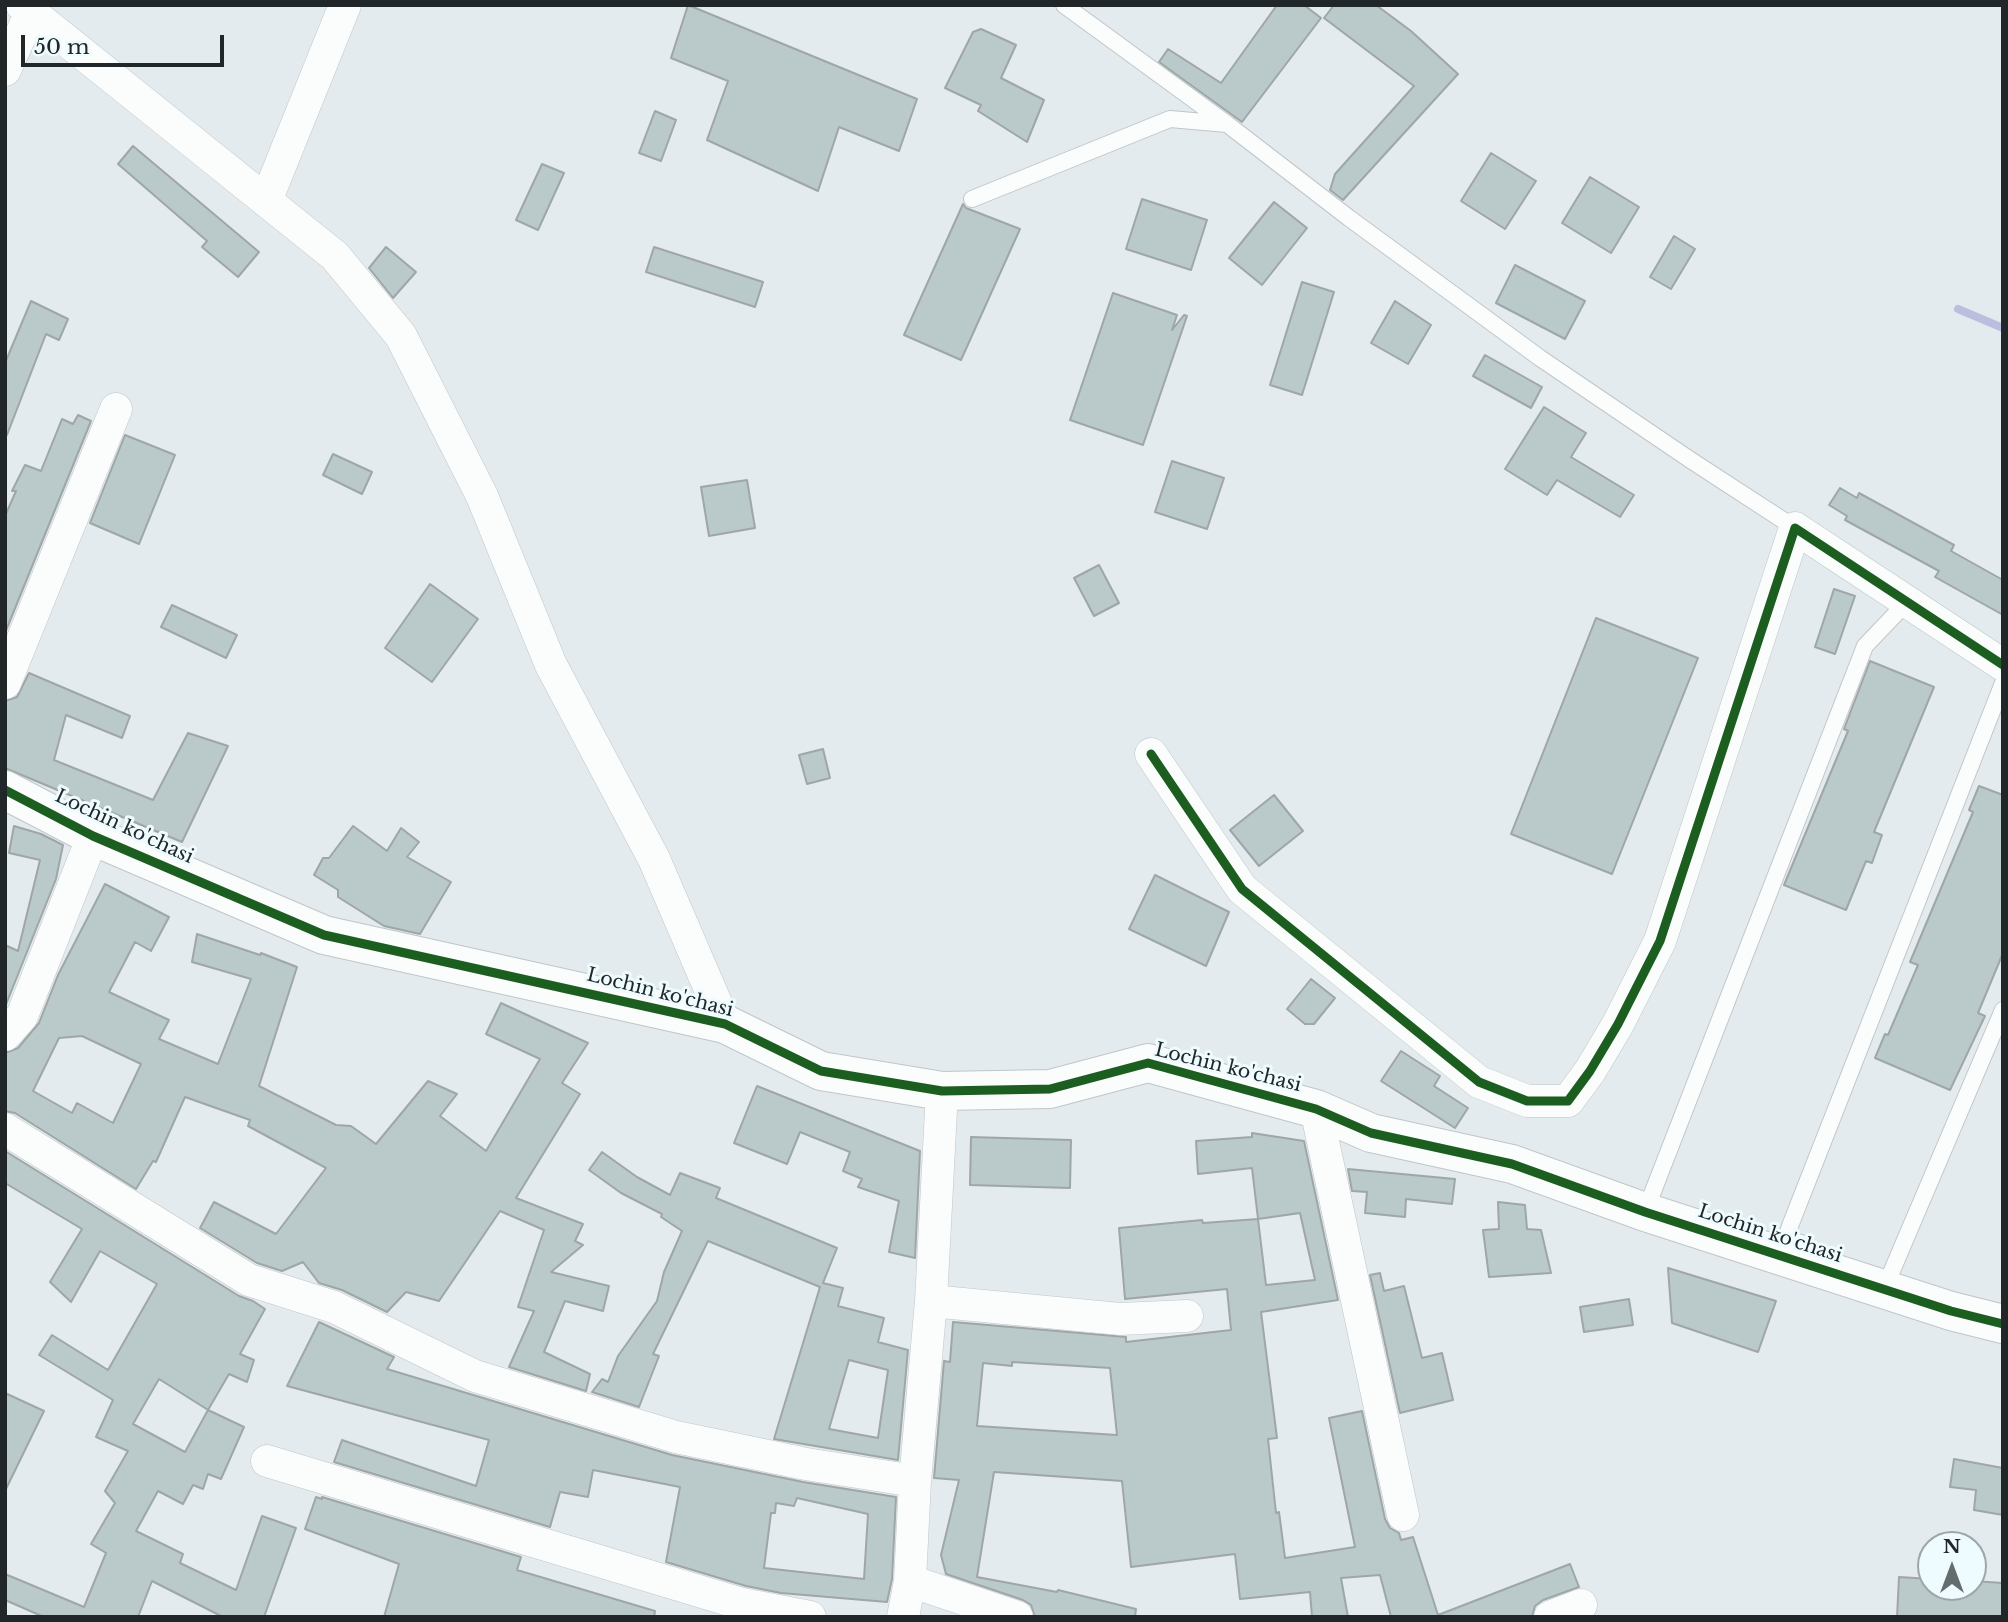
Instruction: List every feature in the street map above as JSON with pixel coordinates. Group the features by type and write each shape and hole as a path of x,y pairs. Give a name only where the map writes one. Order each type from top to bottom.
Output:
{"street":[{"path":"266,201 345,5"},
{"path":"5,70 26,9 335,256 401,336 482,496 551,665 654,859 725,1024"},
{"path":"5,682 116,409"},
{"path":"1151,754 1242,889 1479,1082 1527,1101 1568,1101 1590,1071 1618,1024 1660,941 1796,528 2003,665"},
{"name":"Lochin ko'chasi","path":"5,790 93,836 324,935 725,1024 821,1071 942,1091 1050,1089 1147,1063 1316,1109 1371,1133 1512,1164 1645,1212 1951,1311 1999,1312"},
{"path":"5,1035 22,1016 93,836"},
{"path":"903,1617 909,1581 915,1481 932,1301 942,1091"},
{"path":"1316,1109 1403,1515"},
{"path":"5,1129 249,1280 334,1307 475,1376 676,1437 806,1464 915,1481"},
{"path":"932,1301 1120,1319 1187,1316"},
{"path":"267,1461 742,1604 810,1617"},
{"path":"909,1581 1017,1617"},
{"path":"1550,1617 1581,1605"}],"lane":[{"path":"1064,5 1541,358 1796,528"},
{"path":"972,199 1170,120 1227,124"},
{"path":"1645,1212 1865,646 1907,602"},
{"path":"1825,1251 1786,1238 2003,683"},
{"path":"1890,1273 2003,1010"}],"building":[{"path":"688,5 917,99 899,151 839,127 818,191 707,140 728,81 671,58"},
{"path":"1277,5 1304,5 1321,18 1242,122 1159,62 1168,49 1221,83"},
{"path":"1334,5 1376,5 1411,31 1458,74 1343,200 1330,190 1335,174 1414,86 1324,18"},
{"path":"981,29 1016,45 1001,78 1044,100 1027,142 978,111 981,105 945,88 973,32"},
{"path":"655,111 676,120 661,161 639,153"},
{"path":"133,146 259,252 238,277 202,247 207,241 118,164"},
{"path":"1491,153 1536,181 1505,229 1461,201"},
{"path":"542,164 564,173 538,230 516,220"},
{"path":"1590,177 1639,207 1611,253 1562,223"},
{"path":"1142,199 1207,220 1191,270 1126,249"},
{"path":"1274,202 1307,228 1262,285 1229,258"},
{"path":"963,204 966,208 1020,229 961,360 904,335"},
{"path":"1674,236 1695,249 1671,289 1650,277"},
{"path":"386,247 416,272 393,298 369,268"},
{"path":"654,247 763,282 755,307 646,272"},
{"path":"1515,265 1585,301 1565,339 1496,303"},
{"path":"1302,282 1334,292 1302,395 1270,385"},
{"path":"1113,293 1177,315 1172,330 1184,315 1187,316 1143,445 1070,420"},
{"path":"31,301 68,319 59,340 46,334 5,435 5,363"},
{"path":"1395,301 1431,325 1408,364 1371,343"},
{"path":"1485,355 1542,387 1531,408 1473,376"},
{"path":"1544,407 1586,433 1571,457 1634,495 1620,517 1557,480 1547,495 1505,469"},
{"path":"78,415 91,421 5,633 5,516 16,491 12,491 25,465 41,471 62,419 73,424"},
{"path":"125,435 175,455 139,544 90,523"},
{"path":"333,454 372,472 362,494 323,475"},
{"path":"1172,461 1224,478 1207,529 1155,512"},
{"path":"747,480 755,528 709,536 701,487"},
{"path":"1840,488 1857,498 1859,493 1954,545 1951,551 2003,580 2003,615 1935,577 1939,571 1845,520 1847,516 1829,505"},
{"path":"1099,565 1119,603 1094,616 1074,578"},
{"path":"430,584 478,619 432,682 385,648"},
{"path":"1834,589 1855,596 1835,654 1815,647"},
{"path":"172,605 237,635 226,658 161,627"},
{"path":"1596,618 1698,658 1612,874 1511,834"},
{"path":"1870,661 1934,687 1874,832 1882,835 1872,863 1866,861 1846,910 1784,885 1848,731 1844,729"},
{"path":"29,673 130,716 122,738 66,715 54,760 153,800 188,733 228,746 182,842 5,768 5,701 17,697"},
{"path":"823,749 830,778 807,784 799,755"},
{"path":"1979,786 2003,795 2003,953 1978,1013 1985,1016 1950,1090 1875,1058 1885,1034 1888,1035 1918,965 1910,962 1973,812 1969,810"},
{"path":"1274,795 1303,831 1259,866 1230,830"},
{"path":"14,826 41,834 63,845 56,879 5,1007 5,945 18,951 40,860 9,853"},
{"path":"353,826 387,851 401,828 419,842 407,857 451,882 420,934 384,926 338,897 338,890 314,875 323,858 329,858"},
{"path":"1155,875 1229,912 1206,966 1129,929"},
{"path":"105,884 169,917 151,951 135,942 109,992 169,1020 159,1039 218,1064 251,979 192,962 197,934 297,967 259,1086 336,1125 351,1126 376,1144 428,1081 457,1094 440,1116 486,1151 540,1059 486,1034 501,1003 588,1043 562,1083 580,1094 516,1198 583,1224 575,1241 583,1245 551,1272 609,1286 603,1311 565,1301 544,1352 590,1374 586,1391 509,1367 534,1311 518,1307 544,1230 500,1211 439,1301 406,1292 387,1312 342,1290 319,1283 303,1262 282,1271 257,1263 200,1228 214,1202 276,1234 326,1168 248,1126 250,1120 185,1097 156,1162 153,1161 136,1189 15,1113 5,1111 5,1053 18,1048 39,1023 58,975","holes":["82,1036 141,1064 113,1123 77,1103 72,1113 33,1091 59,1038"]},
{"path":"1311,979 1335,998 1314,1024 1305,1024 1287,1009"},
{"path":"1401,1051 1440,1076 1434,1086 1468,1108 1455,1128 1381,1081"},
{"path":"757,1086 920,1151 915,1258 889,1252 899,1201 858,1187 862,1179 843,1171 850,1152 800,1132 787,1164 734,1143"},
{"path":"1252,1133 1304,1141 1338,1300 1261,1312 1277,1438 1268,1439 1276,1513 1279,1512 1285,1558 1355,1547 1329,1418 1362,1411 1385,1519 1390,1528 1399,1533 1401,1540 1413,1537 1438,1615 1570,1564 1579,1587 1543,1600 1535,1606 1532,1617 1391,1617 1380,1575 1341,1578 1348,1617 1312,1617 1310,1592 1240,1599 1235,1554 1131,1567 1122,1481 994,1472 977,1577 1057,1592 1058,1590 1136,1609 1135,1617 1035,1617 1031,1605 1023,1600 946,1574 941,1555 959,1480 934,1478 944,1361 950,1362 953,1322 1126,1337 1126,1342 1231,1330 1227,1289 1125,1299 1119,1228 1202,1220 1203,1223 1258,1219 1252,1168 1198,1174 1196,1141 1252,1137","holes":["1300,1213 1315,1280 1266,1285 1258,1219","1012,1362 1110,1368 1117,1435 977,1426 983,1363 1012,1366"]},
{"path":"971,1137 1071,1140 1070,1188 970,1185"},
{"path":"5,1151 239,1296 265,1309 240,1354 254,1360 247,1382 229,1374 208,1410 244,1427 221,1479 208,1474 203,1489 193,1485 183,1504 158,1491 136,1531 183,1554 180,1563 236,1590 262,1516 296,1528 264,1617 223,1617 152,1581 138,1617 44,1617 5,1600 5,1574 84,1607 106,1553 91,1544 115,1503 105,1491 128,1451 96,1437 113,1400 39,1355 52,1335 108,1370 157,1284 100,1251 71,1302 50,1282 82,1229 5,1183","holes":["159,1379 208,1410 185,1452 133,1424"]},
{"path":"602,1152 637,1177 670,1195 680,1173 720,1188 716,1198 837,1248 823,1283 843,1288 838,1306 884,1318 878,1342 908,1350 898,1460 774,1439 820,1287 708,1241 653,1354 659,1356 639,1407 592,1392 602,1379 608,1382 618,1356 657,1301 664,1272 682,1231 661,1217 662,1214 621,1193 589,1170","holes":["849,1360 888,1370 878,1438 829,1429"]},
{"path":"1348,1169 1455,1179 1452,1204 1406,1199 1405,1217 1365,1213 1367,1192 1352,1191"},
{"path":"1498,1202 1525,1205 1527,1229 1541,1230 1551,1273 1489,1277 1483,1230 1499,1229"},
{"path":"1668,1268 1776,1301 1758,1352 1672,1323"},
{"path":"1380,1273 1384,1291 1404,1286 1422,1358 1442,1353 1453,1400 1400,1413 1370,1275"},
{"path":"1629,1299 1633,1325 1584,1332 1580,1307"},
{"path":"319,1322 394,1357 387,1369 672,1455 803,1482 896,1497 892,1579 887,1602 781,1593 746,1586 666,1562 680,1487 593,1470 588,1497 560,1492 550,1527 334,1462 342,1440 476,1486 489,1440 287,1386","holes":["797,1498 868,1514 864,1579 764,1568 771,1513 775,1513 776,1503 794,1506"]},
{"path":"5,1393 44,1411 5,1491"},
{"path":"1954,1459 2003,1468 2003,1515 1974,1510 1976,1490 1950,1487"},
{"path":"316,1497 521,1557 517,1570 655,1611 654,1617 384,1617 399,1564 305,1529"},
{"path":"1899,1577 1917,1578 1917,1601 1987,1601 1987,1582 2003,1583 2003,1617 1897,1617"}],"waterway":[{"path":"1958,309 2003,328"}],"cycle path":[{"path":"1151,754 1242,889 1479,1082 1527,1101 1568,1101 1590,1071 1618,1024 1660,941 1795,528 2003,665"},
{"path":"5,790 93,836 324,935 725,1024 821,1071 942,1091 1050,1089 1148,1063 1316,1109 1371,1133 1512,1164 1645,1212 1951,1311 2003,1324"}]}
